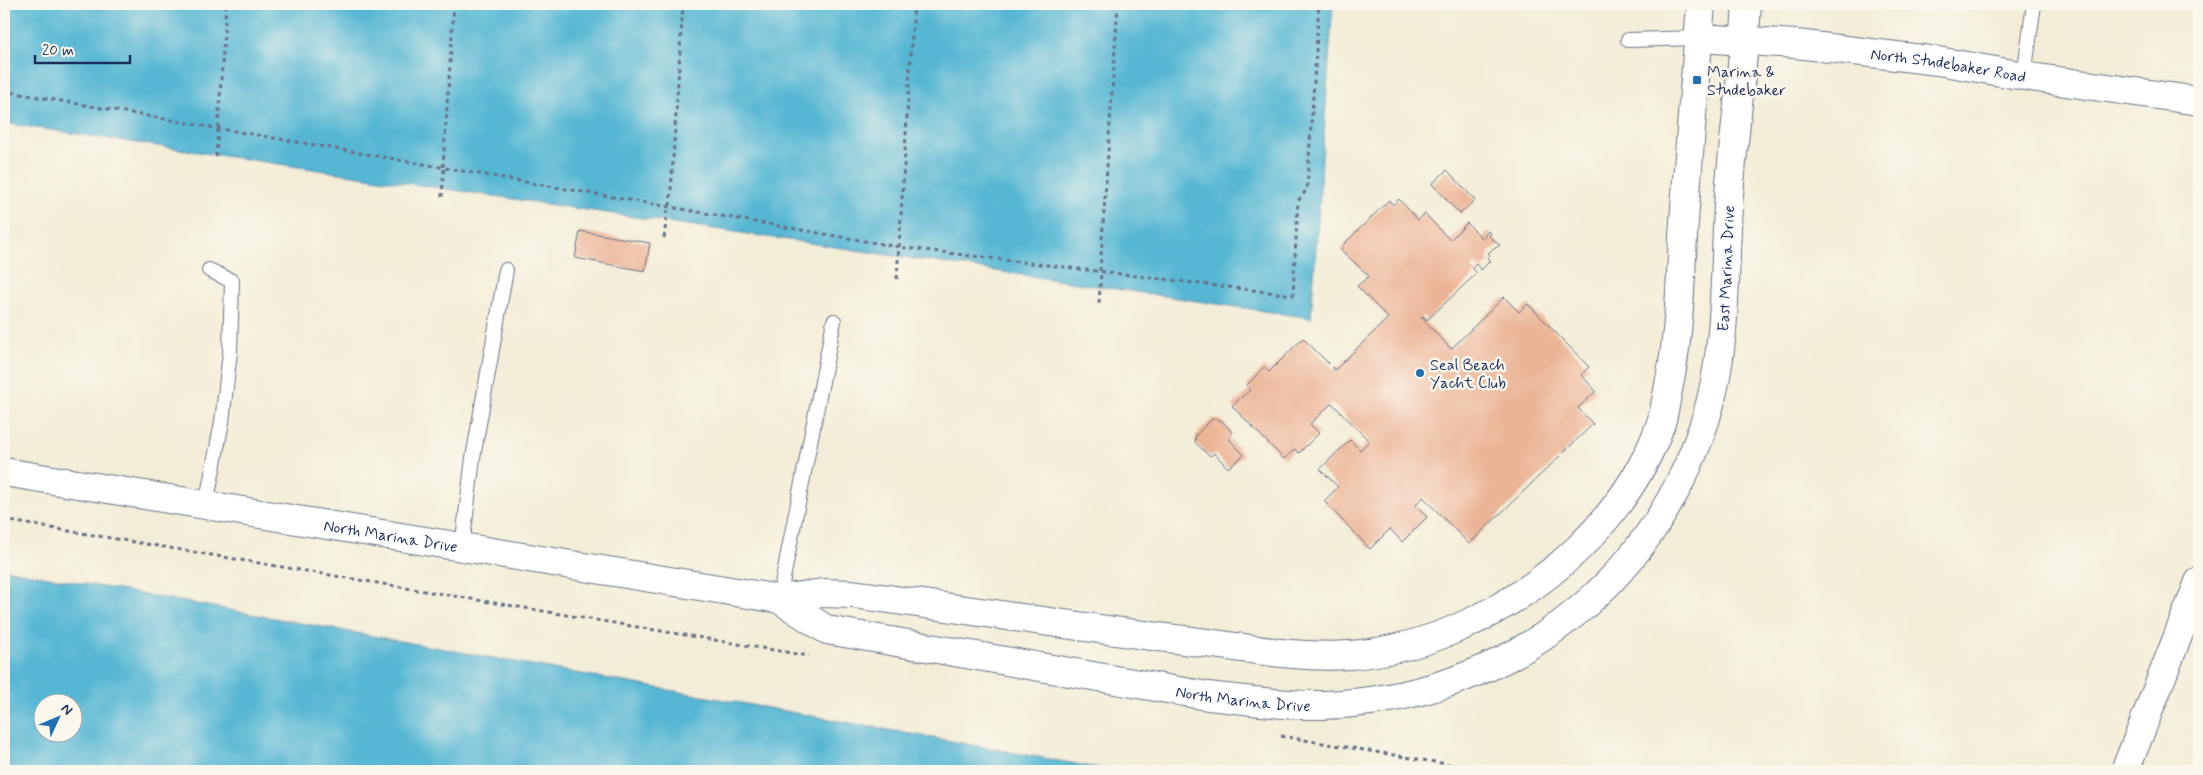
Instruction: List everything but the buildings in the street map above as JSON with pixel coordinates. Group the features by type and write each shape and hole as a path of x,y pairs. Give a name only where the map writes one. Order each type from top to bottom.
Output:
{"main road":[{"path":"1698,38 1701,4"},
{"name":"East Marina Drive","path":"1658,520 1685,474 1702,429 1719,362 1734,130 1748,4"},
{"name":"North Studebaker Road","path":"1698,38 1796,44 1938,61 2024,76 2199,101"},
{"name":"North Marina Drive","path":"4,472 779,599 823,593 852,594 1267,650 1350,655 1404,646 1454,629 1503,605 1556,570 1581,548 1621,502 1643,464 1661,422 1677,348 1698,38"},
{"name":"North Marina Drive","path":"779,599 827,630 999,660 1208,696 1322,705 1368,701 1417,692 1513,657 1556,629 1595,597 1627,563 1658,520"},
{"path":"2125,771 2199,582"}],"lane":[{"path":"2024,76 2034,4"},
{"path":"1628,40 1698,38"},
{"path":"206,505 222,422 229,361 232,282 209,270"},
{"path":"462,547 473,458 506,270"},
{"path":"779,599 834,321"}],"path":[{"path":"218,128 226,4"},
{"path":"442,197 454,4"},
{"path":"670,206 683,4"},
{"path":"897,279 914,4"},
{"path":"1100,271 1118,4"},
{"path":"4,91 899,247 1293,295 1298,201 1307,189 1319,4"},
{"path":"216,157 220,96"},
{"path":"443,167 446,136"},
{"path":"664,238 672,177"},
{"path":"899,247 900,219"},
{"path":"1099,302 1102,243"},
{"path":"4,520 810,656"},
{"path":"1271,735 1488,771"}],"water":[{"path":"4,4 1333,4 1311,318 4,123"},
{"path":"4,569 1115,771 4,771"}],"place":[{"name":"Marina & Studebaker","path":"1697,80"},
{"name":"Seal Beach Yacht Club","path":"1420,373"}]}
